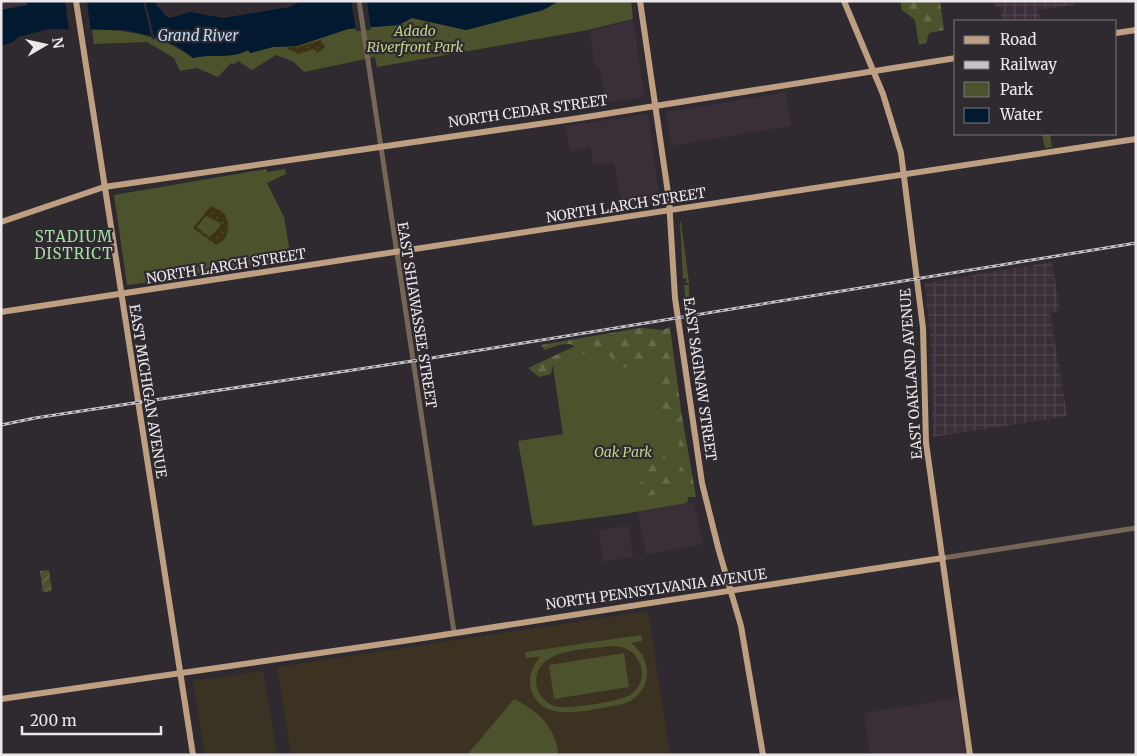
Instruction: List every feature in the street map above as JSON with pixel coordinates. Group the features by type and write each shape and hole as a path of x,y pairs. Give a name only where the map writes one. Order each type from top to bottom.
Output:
{"main road":[{"name":"EAST MICHIGAN AVENUE","path":"76,1 120,294 194,755"},
{"name":"EAST SAGINAW STREET","path":"640,1 670,211 675,298 702,484 747,656 763,755"},
{"name":"EAST OAKLAND AVENUE","path":"844,1 874,71 895,129 903,174 923,328 926,443 970,755"},
{"path":"1117,33 1136,30"},
{"name":"NORTH CEDAR STREET","path":"1,222 104,187 380,145 580,118 954,58"},
{"name":"NORTH LARCH STREET","path":"1,312 1136,139"},
{"name":"NORTH PENNSYLVANIA AVENUE","path":"1,699 943,558"}],"street":[{"name":"EAST SHIAWASSEE STREET","path":"359,1 395,253 454,632"},
{"name":"NORTH PENNSYLVANIA AVENUE","path":"943,558 1136,528"}],"shaded area":[{"path":"1,1 34,1 28,2 28,5 1,10"},
{"path":"995,1 1074,1 1074,5 1039,10 1040,20 1002,20 1000,8 996,8"},
{"path":"633,20 645,97 606,102 600,68 594,64 590,31"},
{"path":"786,92 791,126 671,146 666,112"},
{"path":"648,114 660,203 622,209 614,162 593,165 590,147 570,151 566,126"},
{"path":"1052,262 1060,311 1050,313 1067,416 933,437 931,344 925,283"},
{"path":"694,502 703,544 646,555 638,512 641,508 651,507 654,509"},
{"path":"628,526 633,557 603,562 599,530"},
{"path":"648,611 670,755 291,755 277,667"},
{"path":"263,671 277,755 205,755 193,681"},
{"path":"958,698 966,755 870,755 864,713"}],"green space":[{"name":"Adado Riverfront Park","path":"559,1 631,1 633,19 583,31 377,67 375,57 304,72 294,62 276,55 252,70 238,61 234,64 231,63 218,77 197,68 180,71 174,58 147,42 94,44 92,29 132,33 157,39 193,58 228,56 248,50 250,53 273,47 297,46 348,29 399,25 412,18 466,30 543,10"},
{"path":"900,1 940,1 944,30 929,33 926,43 919,45 915,20 902,10"},
{"path":"1042,135 1050,135 1052,147 1045,148"},
{"path":"267,169 267,172 285,169 286,174 267,183 284,217 289,247 277,262 205,275 127,285 114,195"},
{"path":"680,222 689,283 683,283 686,282 686,278 683,279"},
{"path":"684,285 689,285 689,303 686,307"},
{"path":"670,327 681,410 696,497 688,497 684,490 636,499 632,491 642,481 638,476 630,473 628,468 631,463 660,448 676,477 682,464 677,450 679,440 673,424 680,417 674,408 665,414 657,408 664,397 658,389 659,369 656,364 610,369 608,365 612,359 607,353 597,352 583,354 552,367 551,374 539,377 528,368 575,346 564,344 545,350 541,345 640,328 663,330"},
{"name":"Oak Park","path":"589,346 672,350 691,487 687,503 533,526 518,441 563,434 553,367"},
{"path":"49,570 52,591 43,592 40,571"},
{"path":"641,635 642,641 631,643 639,650 644,659 647,677 640,693 633,700 623,704 584,711 558,712 546,708 537,701 531,689 530,676 540,657 526,658 525,652","holes":["622,647 636,656 642,671 638,687 627,697 584,706 564,707 549,704 539,692 536,684 541,666 557,655 581,649"]},
{"path":"624,653 629,687 554,699 549,665"},
{"path":"514,699 538,714 550,728 557,745 558,755 467,755"}],"sand":[{"path":"321,40 325,47 317,53 314,49 299,54 287,49 287,47 298,47"},
{"path":"211,206 223,212 228,221 227,235 216,245 193,228","holes":["206,216 220,223 220,226 210,237 199,229 198,226"]}],"water":[{"name":"Grand River","path":"150,1 154,2 170,18 190,12 223,18 290,7 301,1 559,1 543,10 466,30 412,18 399,25 348,29 297,46 273,47 250,53 248,50 228,56 193,58 177,46 156,37 124,30 49,29 18,37 13,42 1,46 1,10 27,5 27,2"}],"pier":[{"path":"65,1 87,1 91,32 69,31"},
{"path":"143,1 145,1 155,40 152,39"},
{"path":"351,1 367,1 371,30 356,31"}],"railway":[{"path":"1,425 35,418 419,360 1136,243"}],"district":[{"name":"STADIUM DISTRICT","path":"74,246"}]}
